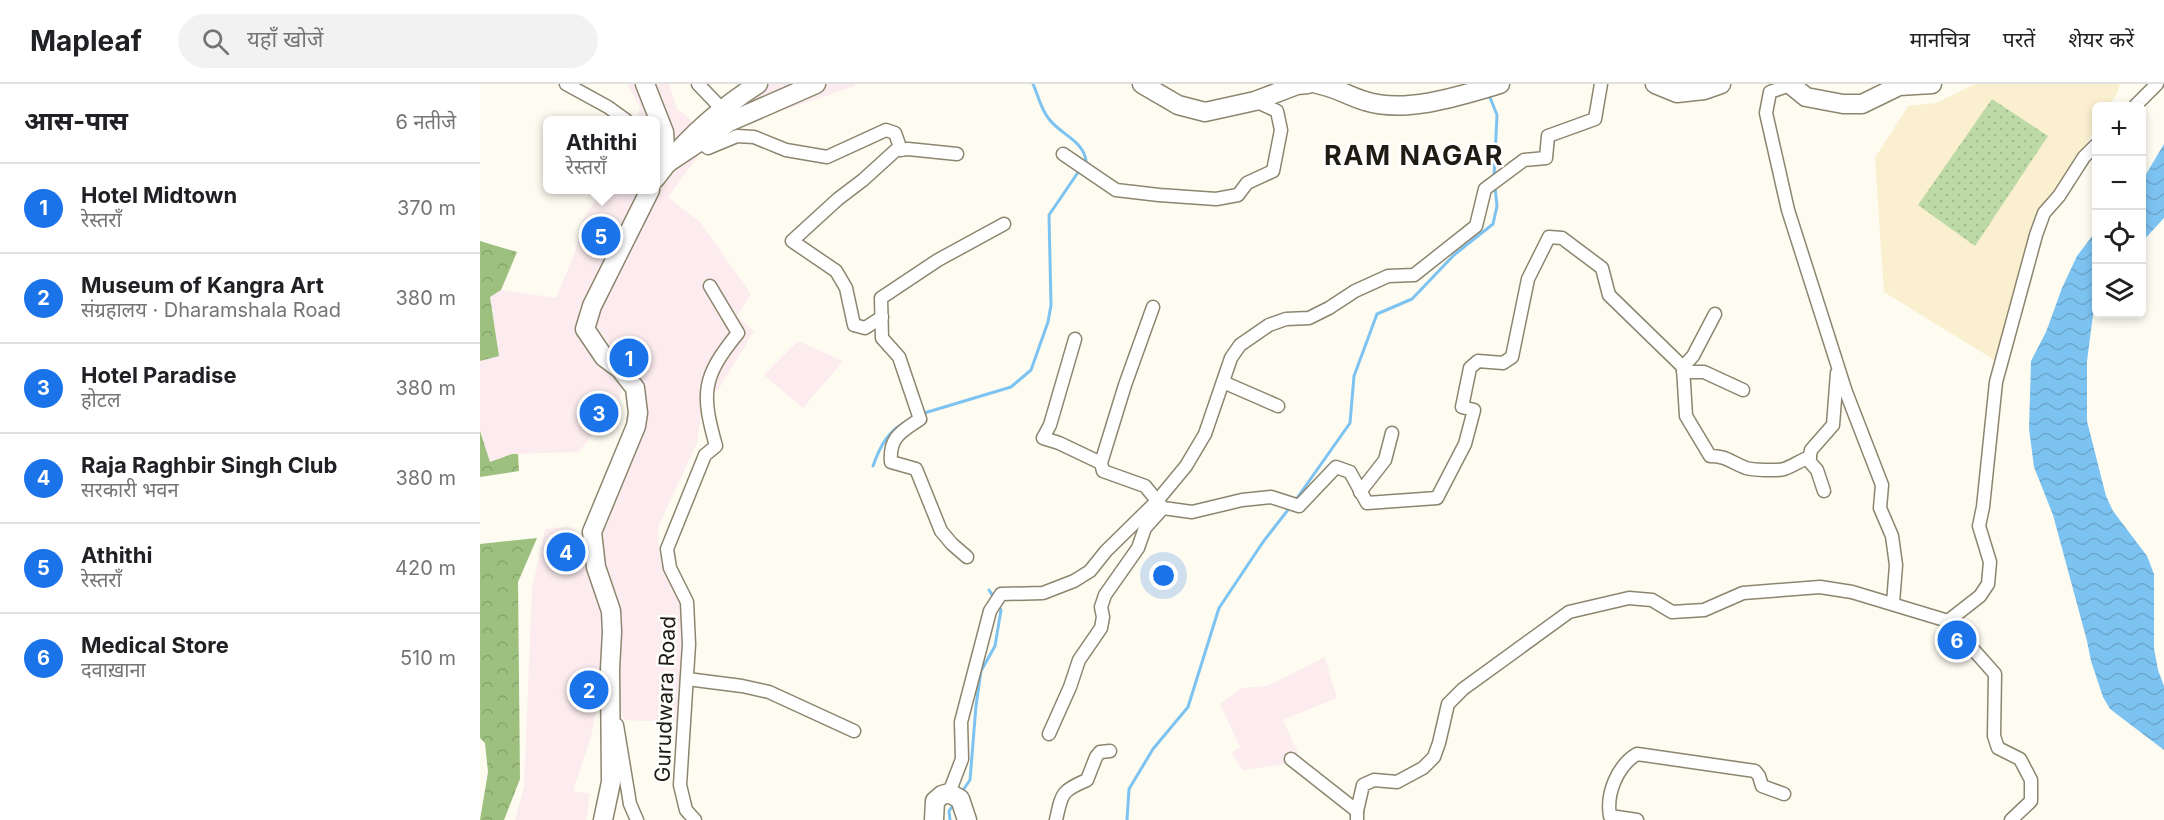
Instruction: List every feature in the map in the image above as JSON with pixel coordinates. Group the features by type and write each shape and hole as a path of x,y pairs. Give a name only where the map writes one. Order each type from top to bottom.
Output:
{"street":[{"path":"566,84 620,116"},
{"path":"645,84 658,116"},
{"path":"698,84 721,108"},
{"path":"660,172 681,146 721,108 758,84"},
{"path":"666,164 729,122 816,84"},
{"path":"1142,84 1178,105 1205,112 1255,102 1307,84 1330,86 1365,101 1402,107 1474,92 1500,84"},
{"path":"1049,734 1070,687 1079,660 1101,628 1103,617 1101,607 1105,595 1138,548 1145,528 1205,435 1231,357 1240,345 1269,325 1286,319 1309,318 1355,291 1388,276 1414,275 1476,226 1485,189 1524,160 1546,158 1548,136 1595,119 1600,84"},
{"path":"1655,84 1677,93 1704,90 1721,84"},
{"path":"1893,603 1896,565 1892,536 1880,508 1882,485 1846,392 1788,210 1766,113 1770,92 1790,85 1806,97 1843,104 1862,104 1899,86 1932,84"},
{"path":"2139,102 2157,84"},
{"path":"1063,154 1116,190 1215,199 1238,195 1247,183 1273,171 1281,130 1277,111 1255,102"},
{"path":"660,122 664,132 666,164"},
{"path":"699,144 708,148 737,136 754,137 786,150 827,157 886,130 895,133 901,150"},
{"path":"882,317 865,328 854,325 846,288 836,271 792,242 896,150 908,148 957,154"},
{"path":"1948,621 1980,596 1988,584 1990,562 1978,526 1983,507 1996,382 2036,234 2044,213 2059,196 2084,157 2092,150"},
{"path":"603,820 610,782 612,632 610,611 596,567 592,532 636,426 638,413 635,388 620,369 604,357 585,330 592,306 648,194"},
{"path":"967,557 940,531 916,469 891,462 890,451 896,435 920,419 899,357 882,338 881,298 938,260 1005,224"},
{"path":"1153,307 1125,385 1101,463 1103,471 1145,486 1160,505 1192,512 1242,500 1271,497 1299,506 1336,467 1350,472 1367,503 1437,498 1465,444 1474,410 1462,407 1470,368 1478,361 1503,363 1512,357 1528,279 1549,237 1562,238 1602,268 1609,295 1683,369 1704,372 1743,390"},
{"name":"Gurudwara Road","path":"695,820 686,810 680,785 689,644 687,602 670,568 667,549 705,455 716,446 707,413 706,394 717,362 738,333 710,286"},
{"path":"1715,314 1693,356 1683,369 1686,416 1710,456 1724,456 1733,463 1749,469 1784,469 1810,457"},
{"path":"1075,339 1050,426 1043,438 1101,463"},
{"path":"1824,491 1817,470 1809,461 1811,450 1833,425 1836,360"},
{"path":"1223,382 1278,406"},
{"path":"1360,492 1385,460 1392,434"},
{"path":"967,820 954,795 962,759 960,722 990,611 1001,594 1043,593 1074,581 1090,571 1106,550 1160,505"},
{"path":"1291,759 1357,815 1363,785 1374,780 1397,782 1423,768 1434,757 1448,704 1462,689 1569,612 1629,598 1652,600 1672,612 1704,610 1743,593 1820,586 1893,603 1948,621 1995,674 1994,736 1998,748 2020,759 2031,780 2031,801 2011,820"},
{"path":"687,679 769,692 855,732"},
{"path":"611,711 618,727 630,804 637,820"},
{"path":"1056,820 1061,798 1067,789 1087,780 1096,757 1100,752 1110,751"},
{"path":"1630,820 1610,816 1608,806 1612,785 1630,758 1637,754 1755,771 1762,786 1784,794"},
{"path":"934,820 935,801 942,795 954,795"}],"shaded area":[{"path":"627,84 669,84 677,109 695,123 752,84 854,84 855,86 764,117 707,144 668,197 700,222 751,294 737,316 754,331 718,390 704,393 697,443 658,527 659,553 679,593 686,618 677,722 624,720 618,701 618,607 603,553 601,528 638,449 643,394 641,377 615,351 596,325 596,314 579,307 579,332 598,362 621,387 620,399 579,452 512,454 490,463 480,431 480,361 499,355 490,296 501,290 556,298 575,252 584,218 599,194 660,194 660,116 638,116 640,107"},
{"path":"1975,84 2120,84 2111,102 2092,102 2092,134 2064,180 2037,216 1996,361 1884,292 1875,158 1908,106 1936,103"},
{"path":"798,341 843,361 803,408 764,375"},
{"path":"568,527 581,535 594,594 605,621 607,640 592,733 573,791 590,794 586,820 515,820 524,786 532,589 545,529"},
{"path":"1325,657 1337,698 1283,720 1298,753 1287,764 1243,770 1231,753 1240,747 1220,704 1242,688 1267,686"}],"green space":[{"path":"1992,99 2048,136 1975,246 1918,205"},
{"path":"480,241 517,252 501,290 490,297 499,356 480,361"},
{"path":"480,431 490,462 518,454 519,471 480,477"},
{"path":"537,538 518,582 520,779 504,820 480,820 488,772 485,743 480,738 480,544"}],"water":[{"path":"2164,144 2164,218 2146,238 2146,210 2146,174"},
{"path":"2092,236 2093,318 2087,361 2087,421 2106,496 2113,511 2147,556 2154,574 2154,648 2164,686 2164,750 2110,709 2103,697 2091,661 2053,515 2034,467 2029,429 2031,361 2046,332 2062,288 2077,256"}],"waterway":[{"path":"1033,84 1046,115 1081,148 1085,163"},
{"path":"1489,95 1497,115 1494,177"},
{"path":"921,414 1011,387 1031,370 1048,322 1051,305 1049,215 1081,168"},
{"path":"1295,501 1350,423 1354,376 1377,314 1412,299 1454,255 1493,224 1497,206 1495,187"},
{"path":"873,466 886,439 896,428 909,420"},
{"path":"1127,820 1129,789 1153,749 1188,707 1219,608 1263,542 1291,506"},
{"path":"989,590 995,599"},
{"path":"961,793 970,780 981,671 995,646 1001,610 998,605"},
{"path":"950,820 949,811 954,804"}],"place":[{"name":"Athithi","path":"601,236"},
{"name":"Hotel Midtown","path":"629,358"},
{"name":"Hotel Paradise","path":"599,413"},
{"name":"Raja Raghbir Singh Club","path":"566,552"},
{"name":"Medical Store","path":"1957,640"},
{"name":"Museum of Kangra Art","path":"589,690"}],"district":[{"name":"RAM NAGAR","path":"1414,155"}]}
